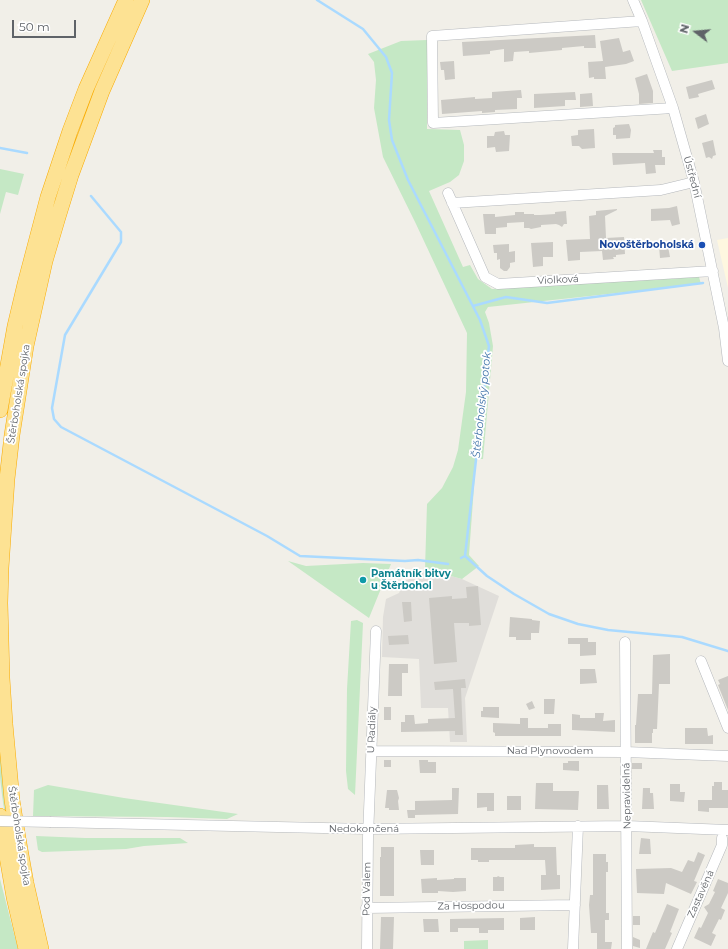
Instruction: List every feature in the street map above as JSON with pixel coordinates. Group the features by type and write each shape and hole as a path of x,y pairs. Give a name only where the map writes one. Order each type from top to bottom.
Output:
{"highway":[{"name":"Štěrboholská spojka","path":"0,410 15,326 48,197 86,89 126,0"},
{"name":"Štěrboholská spojka","path":"41,949 26,883 18,838 12,800 5,724 0,603 7,479 13,428 26,346 37,296 54,232 71,175 96,104 142,0"},
{"name":"Štěrboholská spojka","path":"0,816 14,897 26,949"}],"street":[{"name":"Ústřední","path":"632,0 642,21 673,108 694,182 724,328 728,361"},
{"path":"642,21 432,36 433,123 673,108"},
{"path":"452,203 661,190 694,182"},
{"name":"Violková","path":"448,193 485,277 498,284 713,271"},
{"name":"U Radiály","path":"368,830 376,630"},
{"name":"Nepravidelná","path":"625,642 627,949"},
{"path":"701,661 728,728"},
{"name":"Nad Plynovodem","path":"372,751 626,752 728,756"},
{"name":"Nedokončená","path":"0,821 368,830 627,826 725,834"},
{"path":"573,949 578,826"},
{"name":"Pod Valem","path":"367,949 366,908 368,830"},
{"name":"Zastavěná","path":"677,949 722,845 725,834"},
{"name":"Za Hospodou","path":"366,908 575,904"}],"shaded area":[{"path":"728,238 728,288 717,240"},
{"path":"425,569 462,579 499,596 465,698 467,742 450,742 448,708 421,708 419,659 382,657 383,617 386,599 399,593 404,581 421,575"}],"green space":[{"path":"641,0 728,0 728,63 672,71"},
{"path":"427,40 427,129 460,130 464,145 464,161 459,175 450,182 429,191 463,267 470,265 478,279 492,289 699,277 701,284 488,307 485,312 489,323 493,346 483,459 476,459 469,555 479,566 462,579 425,569 427,504 442,488 453,467 458,450 466,392 467,333 383,157 374,108 376,80 374,62 368,54 401,41"},
{"path":"0,169 24,174 18,195 6,192 0,214"},
{"path":"288,561 306,566 363,563 391,564 369,618"},
{"path":"357,620 363,623 355,795 348,789 346,771 347,689 351,621"},
{"path":"0,736 9,816 5,816 2,795 0,777"},
{"path":"48,785 124,798 238,814 227,819 33,816 34,790"},
{"path":"36,836 85,838 180,838 188,843 144,846 126,849 42,852 38,850"},
{"path":"0,879 18,949 0,949"},
{"path":"488,940 488,949 464,949 464,941"}],"building":[{"path":"595,35 596,48 584,48 584,46 529,53 529,51 514,52 513,61 504,62 504,49 490,51 490,54 463,56 462,42"},
{"path":"619,38 623,52 630,50 634,61 626,64 605,67 606,79 594,79 594,77 589,78 588,62 603,61 600,41"},
{"path":"454,61 455,79 445,80 444,70 441,70 440,62"},
{"path":"647,74 653,91 653,103 639,104 639,94 635,78"},
{"path":"712,80 715,89 698,94 699,97 689,99 686,87"},
{"path":"521,90 522,98 517,98 517,109 495,110 495,112 482,113 482,111 442,114 441,100 475,97 475,99 492,98 492,92"},
{"path":"575,92 576,100 565,100 565,106 534,108 534,94"},
{"path":"592,93 593,106 580,107 580,94"},
{"path":"706,114 709,124 698,129 695,118"},
{"path":"629,124 631,130 630,138 616,139 616,135 613,135 613,128 615,125"},
{"path":"594,129 595,148 582,149 579,146 572,146 571,136 578,135 578,130"},
{"path":"504,131 505,135 510,135 509,151 496,152 495,147 487,148 487,136 494,136 495,132"},
{"path":"713,140 716,155 713,156 712,159 709,157 706,158 702,143"},
{"path":"653,150 662,150 662,157 665,157 665,165 655,165 656,173 646,174 645,163 613,165 612,153 654,153"},
{"path":"677,206 680,224 672,226 670,220 651,221 651,209"},
{"path":"617,209 605,216 606,238 624,237 625,254 616,255 616,257 613,257 614,259 603,260 602,251 580,252 580,260 568,261 566,240 590,239 589,216 596,215 596,211"},
{"path":"566,211 567,224 564,224 562,227 556,224 541,225 541,227 531,229 524,228 524,222 507,223 507,227 496,228 496,234 485,234 483,214 495,214 495,217 515,215 515,212 540,215 555,214 555,212"},
{"path":"660,241 667,241 670,257 660,258"},
{"path":"553,242 553,257 543,257 543,266 533,267 531,243"},
{"path":"509,244 509,252 515,251 515,262 510,263 510,267 507,271 504,271 500,268 500,259 497,260 497,253 494,253 493,245"},
{"path":"478,586 481,625 469,626 469,623 454,623 457,662 434,664 429,598 452,596 452,599 467,598 466,587"},
{"path":"402,602 411,602 412,621 404,622"},
{"path":"510,617 540,621 539,633 531,633 531,640 516,640 516,637 509,637"},
{"path":"408,635 409,644 389,645 388,636"},
{"path":"568,638 588,638 588,642 596,642 596,655 580,656 580,644 568,644"},
{"path":"670,654 670,684 659,684 657,729 653,729 652,743 635,743 638,694 652,694 653,655"},
{"path":"389,664 408,664 408,673 402,673 402,696 388,696"},
{"path":"580,669 595,669 597,683 580,684"},
{"path":"728,676 728,710 718,685 720,684 718,680"},
{"path":"465,679 466,688 461,688 463,735 455,735 455,731 401,732 401,722 405,722 405,715 414,715 415,724 428,723 428,719 455,718 453,689 435,690 434,682"},
{"path":"544,699 555,699 554,714 544,714"},
{"path":"532,701 535,708 529,710 526,704"},
{"path":"384,707 391,707 391,720 384,720"},
{"path":"483,707 499,707 499,718 481,717"},
{"path":"595,713 604,713 603,721 615,720 615,732 572,730 572,714 580,715 580,718 595,718"},
{"path":"520,718 528,718 528,728 548,728 548,724 561,724 561,736 495,736 495,733 493,732 493,723 520,724"},
{"path":"685,728 707,728 708,736 713,735 713,744 685,744"},
{"path":"384,760 391,760 391,767 384,767"},
{"path":"419,760 436,762 436,773 420,773"},
{"path":"568,761 579,761 579,771 563,770 563,763 568,763"},
{"path":"632,763 642,763 642,769 632,769"},
{"path":"714,782 722,782 722,790 728,790 728,808 709,808 709,812 698,811 698,800 712,800 712,786 714,786"},
{"path":"536,783 553,783 553,791 579,791 578,810 535,809"},
{"path":"670,784 680,784 680,792 685,792 684,802 670,801"},
{"path":"597,785 608,785 609,809 597,809"},
{"path":"452,788 459,788 458,814 415,815 415,818 408,818 407,810 415,810 415,801 452,800"},
{"path":"643,788 650,788 650,793 653,793 654,809 642,809"},
{"path":"387,790 397,790 399,810 389,810 389,808 385,808"},
{"path":"477,793 494,793 494,811 487,811 487,807 477,808"},
{"path":"507,796 521,796 521,810 507,810"},
{"path":"641,838 650,839 651,854 639,854"},
{"path":"534,844 534,847 556,847 557,875 560,875 560,889 541,890 541,875 546,875 545,860 489,860 489,862 478,862 478,860 471,860 471,848 515,848 515,845"},
{"path":"381,847 394,847 394,896 380,896"},
{"path":"420,850 434,850 434,865 421,865"},
{"path":"698,852 705,855 694,881 697,882 691,894 666,883 664,894 637,893 636,869 671,868 682,872 688,860 694,862"},
{"path":"593,854 606,854 606,862 608,862 608,872 606,872 606,913 609,913 609,920 605,920 605,942 612,942 611,949 597,949 597,933 591,933 589,905 590,895 593,895"},
{"path":"493,877 504,877 504,891 493,891"},
{"path":"437,878 437,880 466,878 466,891 438,891 438,893 422,893 421,879"},
{"path":"718,879 728,883 728,893 721,908 725,910 721,920 719,919 712,933 716,935 711,946 694,938 699,927 701,928 708,913 704,907 709,904 715,892 713,891"},
{"path":"667,904 679,909 670,932 672,933 665,949 646,949 653,932 655,933"},
{"path":"633,916 640,916 640,925 633,925"},
{"path":"381,917 394,917 393,949 380,949"},
{"path":"535,917 535,930 520,930 520,918"},
{"path":"504,918 504,930 488,930 488,933 479,933 479,928 458,928 458,932 450,932 450,919"},
{"path":"423,919 438,919 439,932 424,932"},
{"path":"633,937 640,940 640,948 633,946"}],"waterway":[{"name":"Štěrboholský potok","path":"317,0 363,29 386,57 392,73 389,120 392,140 408,180 480,320 489,346 465,556 487,576 514,594 549,614 578,624 608,630 682,637 728,651"},
{"path":"0,148 27,153"},
{"path":"91,196 121,232 121,242 65,335 52,408 54,419 61,427 267,536 300,556 405,561 418,560 448,564"},
{"path":"473,306 506,297 547,303 703,283"},
{"name":"Štěrboholský potok","path":"461,558 465,556"}],"place":[{"name":"Novoštěrboholská","path":"702,245"},
{"name":"Památník bitvy u Štěrbohol","path":"363,580"}]}
